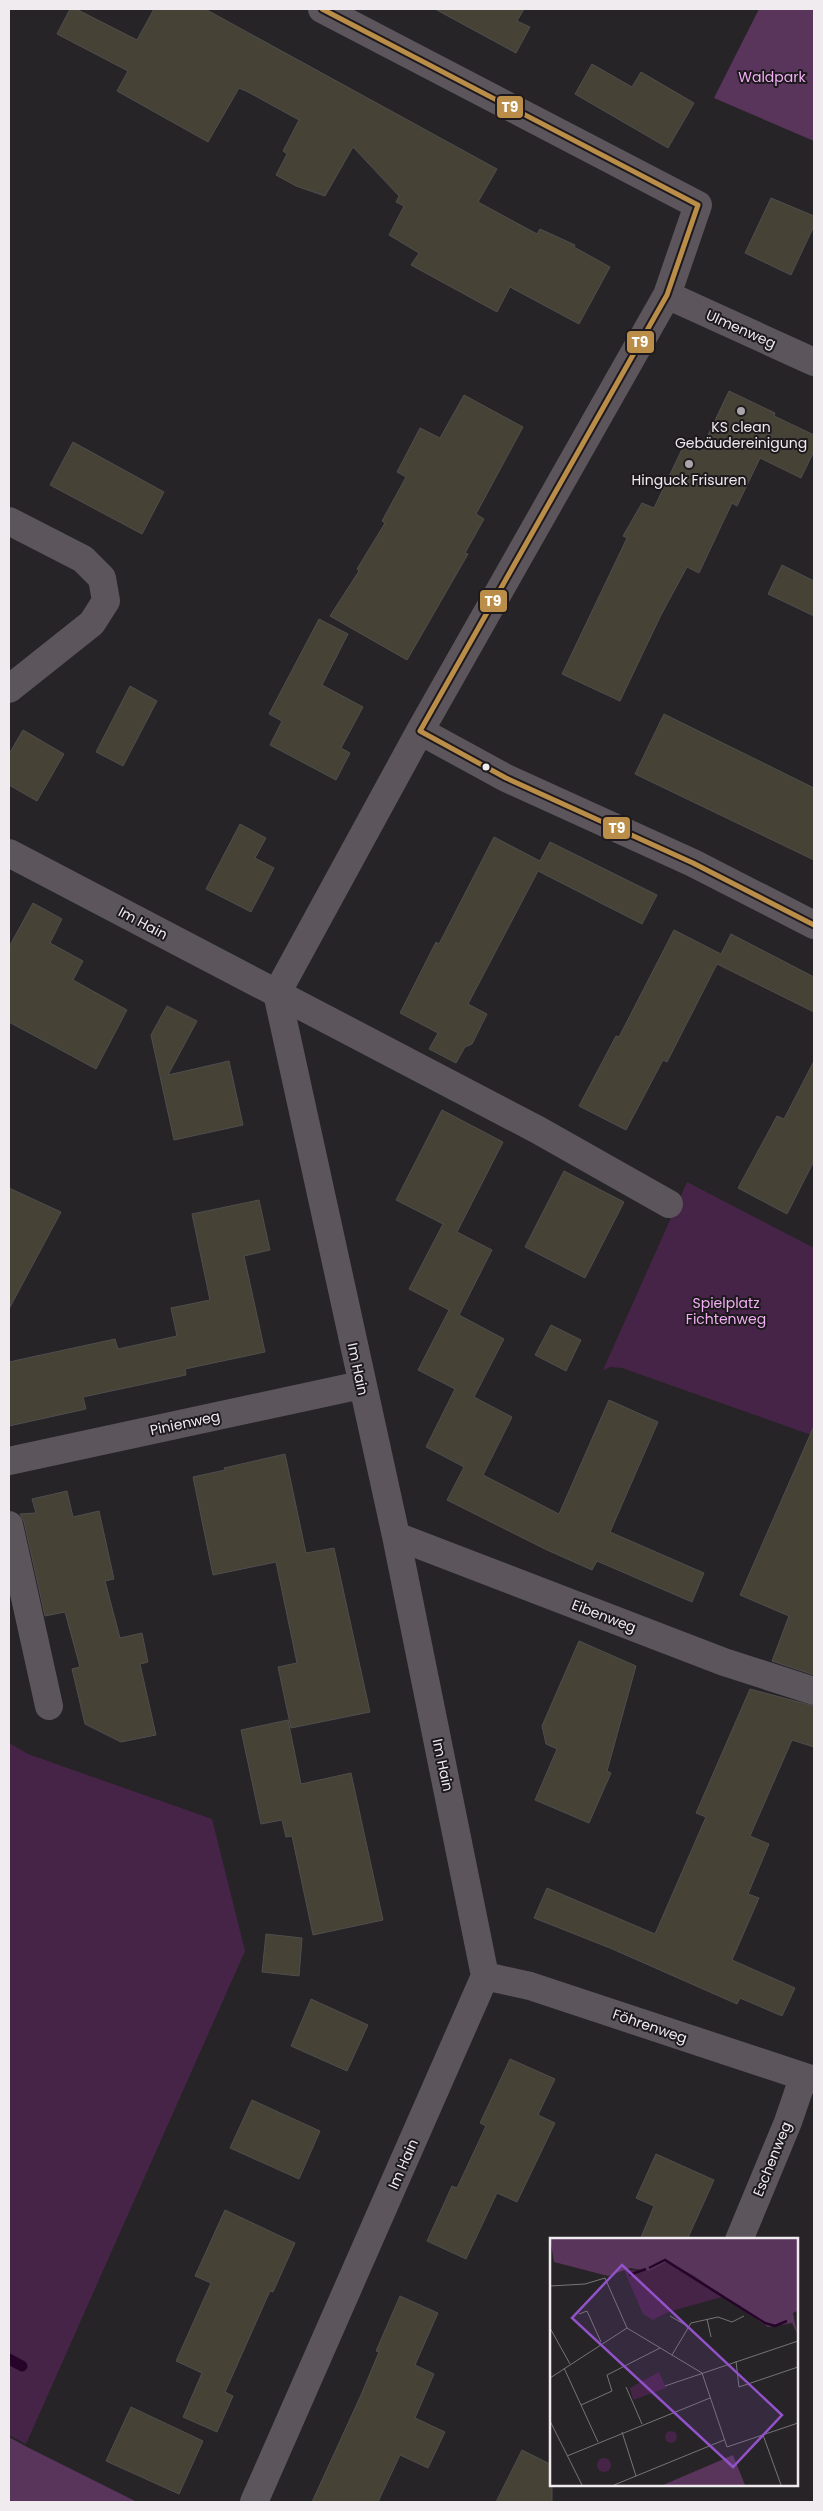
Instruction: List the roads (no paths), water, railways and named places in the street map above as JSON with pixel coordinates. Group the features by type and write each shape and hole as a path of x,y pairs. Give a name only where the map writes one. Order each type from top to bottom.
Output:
{"street":[{"path":"277,993 420,731 667,295 698,205 322,9"},
{"name":"Ulmenweg","path":"667,295 814,362"},
{"path":"9,521 82,558 102,578 106,601 92,624 9,690"},
{"path":"420,731 506,778 693,863 814,925"},
{"name":"Im Hain","path":"9,853 538,1130 669,1204"},
{"name":"Im Hain","path":"254,2502 485,1976 396,1536 277,993"},
{"name":"Pinienweg","path":"9,1461 362,1384"},
{"path":"9,1525 49,1706"},
{"name":"Eibenweg","path":"396,1536 724,1662 814,1691"},
{"name":"Föhrenweg","path":"485,1976 530,1986 809,2079"},
{"name":"Eschenweg","path":"740,2238 788,2122 809,2079"}],"waterway":[{"path":"9,2359 22,2366"}],"place":[{"name":"KS clean Gebäudereinigung","path":"741,411"},
{"name":"Hinguck Frisuren","path":"689,464"}],"park label":[{"name":"Waldpark","path":"772,77"},
{"name":"Spielplatz Fichtenweg","path":"726,1312"}]}
